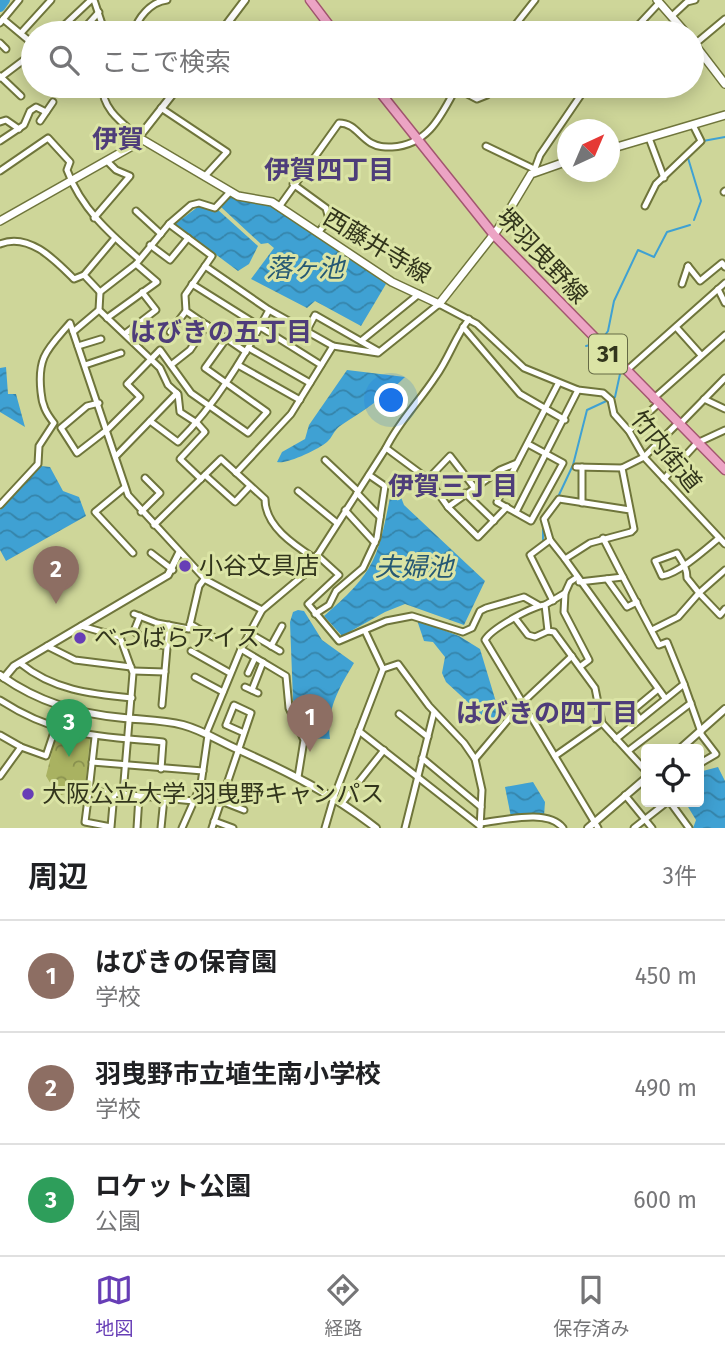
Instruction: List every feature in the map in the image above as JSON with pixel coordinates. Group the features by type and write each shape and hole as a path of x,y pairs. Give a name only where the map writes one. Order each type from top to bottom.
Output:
{"main road":[{"path":"310,0 326,21"},
{"path":"658,1 676,21"},
{"path":"704,56 725,84"},
{"name":"堺羽曳野線","path":"384,98 494,235 725,470"},
{"path":"620,146 725,116"},
{"path":"0,220 108,162 141,138"},
{"name":"西藤井寺線","path":"141,138 230,192 246,198 267,200 392,282 439,304 494,235 534,170"},
{"path":"534,170 557,164"}],"street":[{"path":"19,0 2,21 21,33"},
{"path":"32,21 51,0"},
{"path":"69,21 92,0 101,21"},
{"path":"137,21 159,0 167,0"},
{"path":"229,21 245,0"},
{"path":"518,21 535,0"},
{"path":"672,16 687,2 695,0"},
{"path":"641,21 658,1"},
{"path":"90,21 99,12"},
{"path":"704,34 725,19"},
{"path":"0,43 6,49"},
{"path":"21,62 0,77 21,96"},
{"path":"105,98 112,112 141,138 169,98"},
{"path":"279,207 339,123 350,125 369,142 381,147 407,146 437,123 451,98"},
{"path":"486,146 534,170 552,135 578,98"},
{"path":"40,121 53,102"},
{"path":"0,141 19,129 30,111 36,107 46,112"},
{"path":"161,108 227,152 205,176"},
{"path":"0,122 6,120 19,129"},
{"path":"645,206 656,184 701,141 693,125"},
{"path":"0,169 48,138 70,162 67,170 94,218 157,282 107,318"},
{"path":"649,138 664,178"},
{"path":"94,218 130,176 116,170 108,162"},
{"path":"293,184 326,208 329,219 318,233"},
{"path":"100,292 138,261 169,224 191,205 199,203 215,208 230,192"},
{"path":"136,211 160,234"},
{"path":"169,224 212,256 192,284 186,295 186,311 170,332"},
{"path":"0,244 20,242 50,254 74,279 84,275 115,238"},
{"path":"150,245 170,260 188,238"},
{"path":"695,275 700,281 722,263 725,267"},
{"path":"205,266 269,310 332,346 380,352 439,304"},
{"path":"73,332 99,310 100,292 84,275"},
{"path":"192,284 259,329 321,365"},
{"path":"626,371 725,284"},
{"path":"719,289 725,303"},
{"path":"126,333 156,310 142,292"},
{"path":"361,341 419,294"},
{"name":"竹内街道","path":"439,304 469,319 524,368 558,384 603,393 611,400 614,414 629,431 644,457 725,544"},
{"path":"99,310 160,368 166,382 177,393 180,412 205,432 180,459 235,502 250,486"},
{"path":"150,421 178,442 197,423 238,365 269,310"},
{"path":"186,311 226,339 310,383"},
{"path":"306,332 315,315 380,352"},
{"path":"183,828 203,771 207,735 248,633 262,610 299,582 386,448 394,430 437,376 469,319"},
{"path":"0,505 38,464 39,446 54,423 42,403 39,365 48,348 70,323 108,429 124,488 141,512 205,578 262,610"},
{"path":"171,365 190,350 207,325"},
{"path":"463,327 520,394 565,420"},
{"path":"676,327 701,355"},
{"path":"629,431 701,355 724,337"},
{"path":"78,346 101,339"},
{"path":"99,403 88,406 61,428 77,453 108,429 140,397 127,384 160,350 191,393 248,433 267,412 205,368 226,339"},
{"path":"236,473 291,414 332,346"},
{"path":"85,365 121,353"},
{"path":"238,365 300,400"},
{"path":"582,503 579,467 622,468 644,457 725,378"},
{"path":"528,444 562,463 531,520 497,502 558,384"},
{"path":"516,512 578,390"},
{"path":"116,456 177,393"},
{"path":"704,399 725,409"},
{"path":"664,479 697,443 725,430"},
{"path":"386,448 428,479 448,507 478,537 507,507"},
{"path":"428,479 450,456 474,487"},
{"path":"154,525 221,459 265,499 264,507 280,532 339,575 308,604 339,642 386,621 412,616 463,632 472,628 480,611 486,608 524,597 538,605"},
{"path":"325,460 380,517"},
{"path":"448,507 474,487 517,463"},
{"path":"565,559 603,538 634,529 622,468"},
{"path":"315,614 363,568 375,543 385,486 369,475"},
{"path":"141,512 160,493 145,478"},
{"path":"124,488 95,512 133,552"},
{"path":"298,491 337,523"},
{"path":"466,493 494,521"},
{"path":"547,494 559,499 630,510"},
{"path":"559,499 544,519 550,540 665,698"},
{"path":"345,510 375,543"},
{"path":"603,538 659,645 667,642 700,732 716,754 704,761"},
{"path":"719,538 683,564 669,575 662,576 655,561 677,553 683,564 687,578 699,593 723,612 725,621"},
{"path":"550,540 530,555 553,601"},
{"path":"151,553 173,570"},
{"path":"179,553 173,570 47,646 1,678 63,708 182,724 298,777 334,797 376,828"},
{"path":"652,631 678,617 699,593 725,570"},
{"path":"581,666 589,660 564,612 565,593 570,582 623,577"},
{"path":"167,646 148,643 134,631 137,615 189,629 199,586 205,578"},
{"path":"607,579 627,607 636,602"},
{"path":"565,593 515,618 488,634 485,640 596,825"},
{"path":"545,605 548,631"},
{"path":"515,618 528,635 535,637 548,631 554,632 596,688 601,723 641,765"},
{"path":"190,624 213,638"},
{"path":"162,705 169,625"},
{"path":"80,626 120,638 132,669 123,794"},
{"path":"271,646 282,626"},
{"path":"325,828 334,797 383,669 365,631"},
{"path":"248,633 280,652"},
{"path":"47,646 75,660 165,673"},
{"path":"241,649 286,676 289,708 304,740 298,777"},
{"path":"191,651 230,673"},
{"path":"475,759 523,702 572,656"},
{"path":"248,673 255,658"},
{"path":"245,687 255,692 263,662"},
{"path":"20,663 42,679 68,689 132,698"},
{"path":"383,669 398,664 434,712 464,743 475,759 482,790 480,826"},
{"path":"195,677 223,692"},
{"path":"616,739 684,684"},
{"path":"654,730 634,710 657,690"},
{"path":"0,700 55,729 94,737 163,742 161,769"},
{"path":"628,751 691,703"},
{"path":"233,828 213,825 251,713 234,705 226,725 244,733"},
{"path":"688,744 725,709"},
{"path":"405,828 434,712"},
{"path":"399,714 428,737"},
{"path":"555,756 601,723"},
{"path":"0,734 22,747 47,756 55,729"},
{"path":"359,731 480,826"},
{"path":"94,737 85,822 113,827 114,793"},
{"path":"1,771 22,747"},
{"path":"342,803 384,750"},
{"path":"422,758 481,807"},
{"path":"92,762 203,771"},
{"path":"588,828 596,825 641,782"},
{"path":"89,791 194,801"},
{"path":"625,795 652,828"},
{"path":"137,828 139,796"},
{"path":"161,828 164,798"},
{"path":"221,801 244,810"},
{"path":"634,828 661,807"},
{"path":"672,807 689,828"},
{"path":"480,826 533,818 556,820 563,828"},
{"path":"533,818 533,828"},
{"path":"509,820 510,828"}],"green space":[{"path":"57,732 90,739 85,788 58,796 46,776"}],"water":[{"name":"落ヶ池","path":"230,197 272,204 386,284 361,326 315,301 307,308 251,279 274,248 268,243 261,244 221,207"},
{"path":"199,206 217,209 258,246 249,264 238,271 175,224"},
{"path":"6,367 8,394 16,394 25,427 0,412 0,368"},
{"path":"347,370 405,377 338,428 323,445 295,459 277,462 282,452 305,439 309,425"},
{"path":"41,466 50,467 63,491 79,497 86,516 6,561 0,550 0,510"},
{"name":"夫婦池","path":"396,484 404,505 485,581 464,625 405,604 342,636 324,616 366,573 379,546 392,488"},
{"path":"304,611 322,640 354,663 332,709 330,739 309,738 293,700 290,622 293,612"},
{"path":"417,620 459,636 480,649 499,712 500,718 494,726 446,682 442,673 445,657 433,642 424,641"},
{"path":"718,767 725,781 725,828 693,828 696,820 688,807 704,807 704,771"},
{"path":"533,782 545,802 544,816 511,817 505,787"}],"waterway":[{"path":"0,7 5,0"},
{"path":"703,141 725,137"},
{"path":"688,158 701,201 694,220"},
{"path":"603,338 608,331 614,301 638,250 654,257 667,232 690,225"},
{"path":"586,346 590,345"},
{"path":"558,497 573,465 587,410 615,397 620,374"},
{"path":"543,525 543,540"}],"place":[{"name":"小谷文具店","path":"185,566"},
{"name":"羽曳野市立埴生南小学校","path":"56,604"},
{"name":"べつばらアイス","path":"80,638"},
{"name":"はびきの保育園","path":"310,752"},
{"name":"ロケット公園","path":"69,757"},
{"name":"大阪公立大学 羽曳野キャンパス","path":"28,794"}],"district":[{"name":"伊賀","path":"118,139"},
{"name":"伊賀四丁目","path":"329,170"},
{"name":"はびきの五丁目","path":"221,332"},
{"name":"伊賀三丁目","path":"453,486"},
{"name":"はびきの四丁目","path":"547,713"}]}
